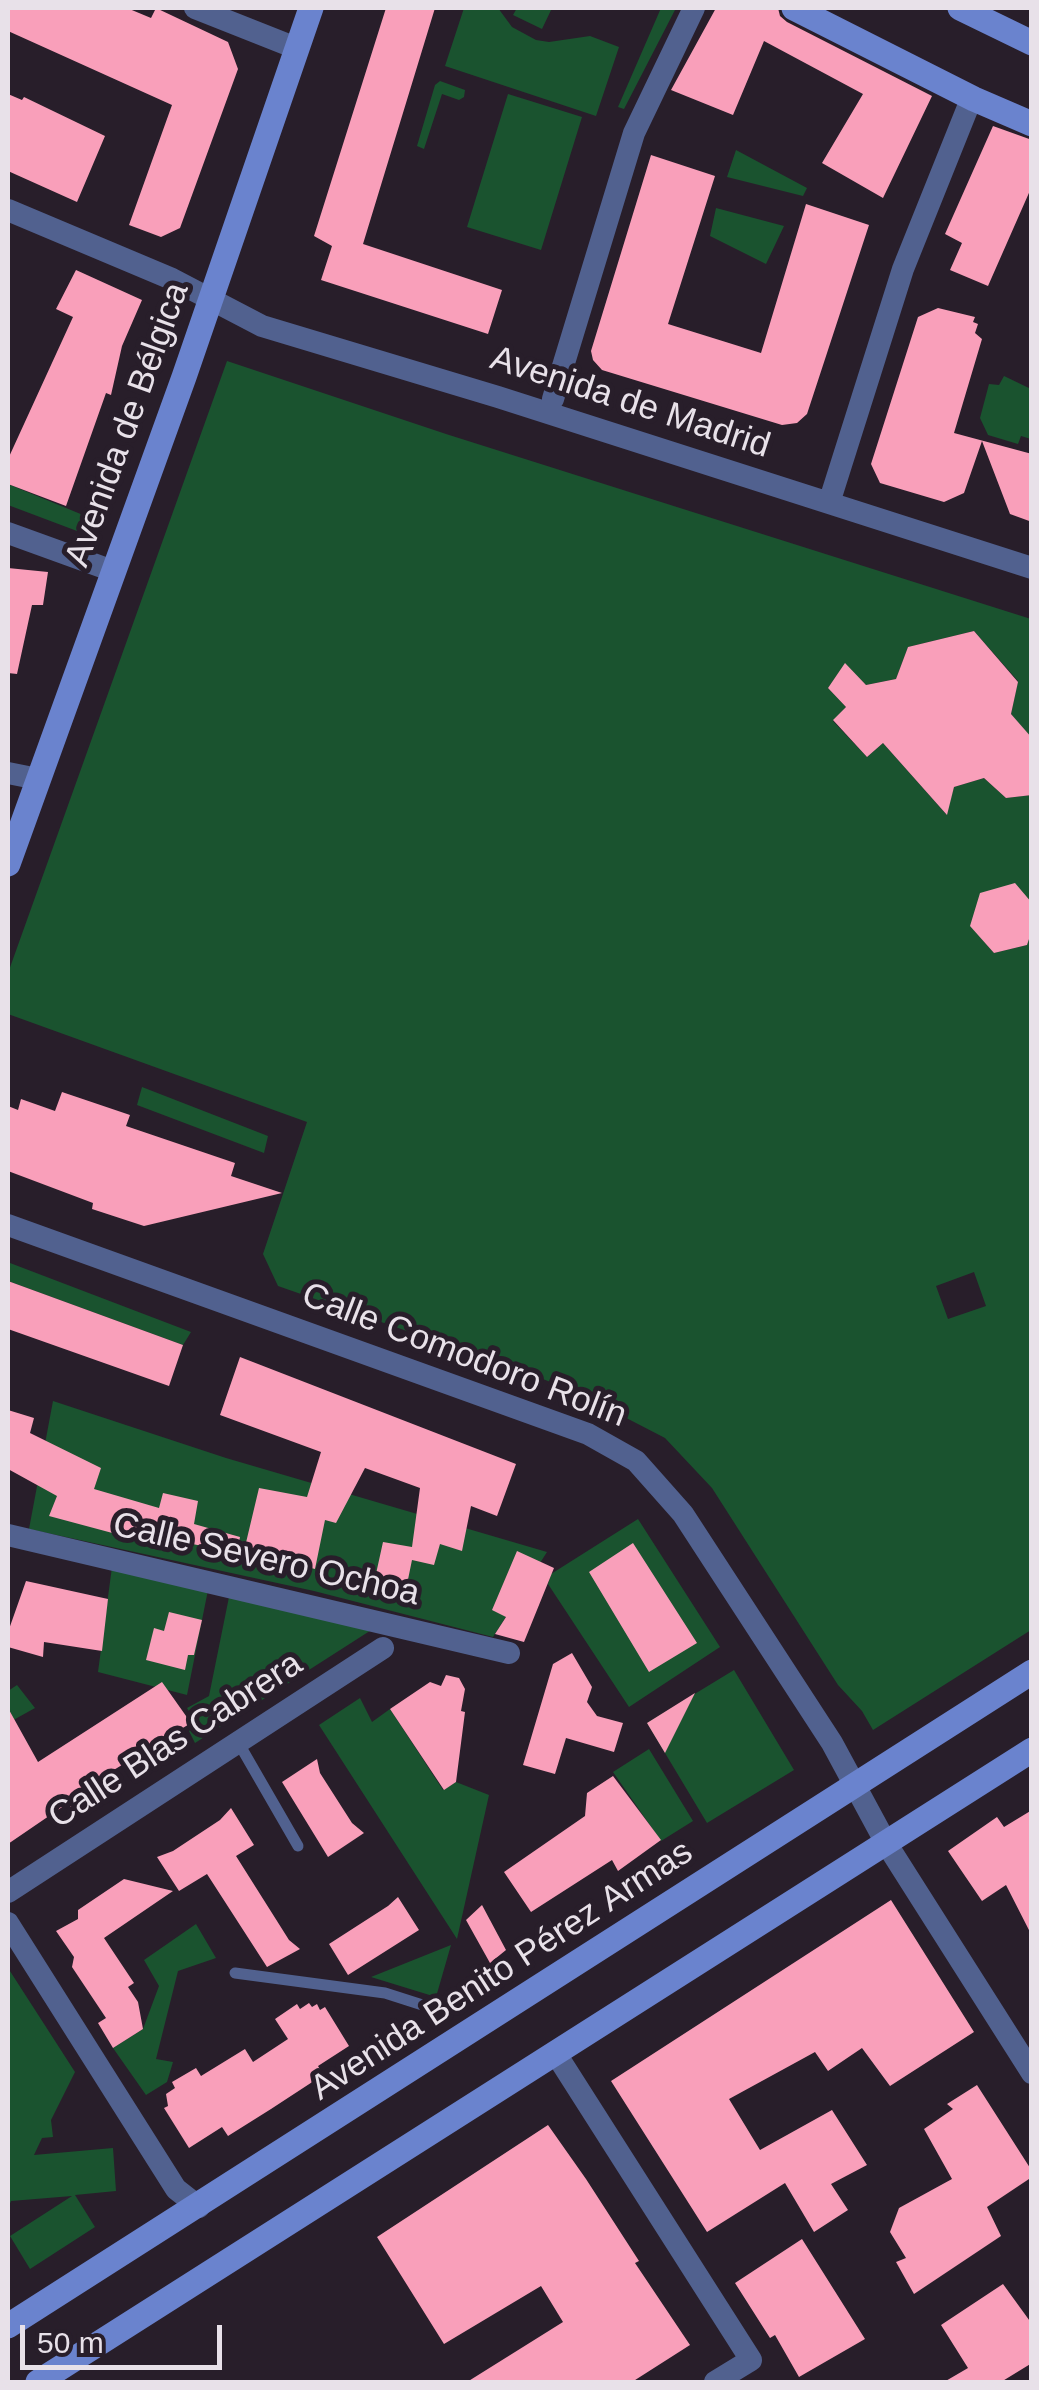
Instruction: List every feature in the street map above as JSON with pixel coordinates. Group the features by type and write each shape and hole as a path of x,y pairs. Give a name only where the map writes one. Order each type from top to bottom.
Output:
{"street":[{"path":"195,8 296,48"},
{"name":"Avenida de Bélgica","path":"8,864 311,8"},
{"path":"553,399 634,132 694,8"},
{"path":"794,8 974,100 1032,124"},
{"path":"960,8 1032,42"},
{"path":"829,503 903,269 968,107"},
{"name":"Avenida de Madrid","path":"8,210 211,298 262,326 498,397 1032,568"},
{"path":"8,533 113,571"},
{"path":"8,774 38,779"},
{"name":"Calle Comodoro Rolín","path":"8,1225 588,1434 636,1461 683,1514 832,1743 886,1843 1032,2072"},
{"name":"Calle Severo Ochoa","path":"8,1535 509,1653"},
{"name":"Calle Blas Cabrera","path":"8,1892 384,1648"},
{"name":"Avenida Benito Pérez Armas","path":"8,2326 1032,1672"},
{"path":"38,2382 1032,1750"},
{"path":"8,1923 176,2189 199,2207"},
{"path":"556,2054 751,2360 715,2382"}],"lane":[{"path":"238,1742 298,1846"},
{"path":"235,1973 344,1986 438,2010"}],"green space":[{"path":"464,8 498,8 512,27 536,40 590,36 619,47 596,116 445,66"},
{"path":"517,8 552,8 542,29 513,15"},
{"path":"661,8 676,8 624,109 618,107"},
{"path":"440,81 465,90 464,97 459,100 442,94 424,149 417,146 435,85"},
{"path":"508,94 582,117 541,250 467,227"},
{"path":"736,150 807,188 803,196 727,177"},
{"path":"716,208 784,226 766,264 710,236"},
{"path":"227,361 1031,619 1031,738 1011,714 1018,681 974,631 908,647 896,679 866,685 845,664 828,688 846,707 833,721 867,757 883,743 946,814 954,787 984,778 1006,798 1031,795 1031,903 970,925 994,953 1027,945 1031,929 1031,1630 873,1730 838,1685 712,1488 665,1438 576,1392 278,1286 263,1254 307,1122 8,1014 8,973","holes":["974,1272 986,1306 948,1319 936,1286"]},
{"path":"1004,376 1031,389 1031,439 1021,436 1018,444 988,435 980,418 989,384 999,385"},
{"path":"8,484 83,515 77,531 8,505"},
{"path":"142,1087 268,1136 264,1153 137,1105"},
{"path":"10,1263 191,1332 183,1345 8,1281"},
{"path":"53,1401 226,1458 547,1552 493,1637 314,1591 29,1529"},
{"path":"638,1519 720,1647 629,1707 548,1584 551,1574"},
{"path":"112,1567 208,1590 187,1695 98,1672"},
{"path":"229,1597 376,1627 195,1743 189,1731 197,1725 187,1708 209,1696"},
{"path":"734,1670 794,1770 707,1823 647,1723"},
{"path":"17,1685 35,1708 8,1723 8,1691"},
{"path":"360,1698 372,1722 390,1709 443,1790 456,1782 489,1795 457,1939 319,1725"},
{"path":"649,1749 693,1821 661,1841 613,1772"},
{"path":"196,1924 216,1958 178,1971 156,2059 173,2062 167,2082 146,2095 113,2048 143,2029 159,1986 144,1960"},
{"path":"451,1945 436,1997 371,1977"},
{"path":"8,1968 75,2072 51,2120 53,2137 42,2138 34,2155 113,2148 116,2191 75,2195 95,2227 30,2269 10,2236 72,2196 11,2201 8,2208"}],"building":[{"path":"8,8 127,8 151,18 156,8 228,42 238,69 180,228 161,237 129,225 172,105 8,31"},
{"path":"386,8 435,8 363,244 502,290 488,334 321,280 332,246 314,236"},
{"path":"716,8 778,8 787,22 932,96 883,198 822,163 863,94 764,41 733,115 671,90"},
{"path":"8,94 22,100 24,97 105,136 77,202 8,171"},
{"path":"993,126 1032,140 1032,186 988,286 950,270 962,243 945,234"},
{"path":"651,155 715,176 668,324 761,353 806,204 869,225 807,414 797,423 782,425 602,370 593,360 591,351"},
{"path":"76,270 142,300 122,346 111,395 106,393 66,506 8,484 8,459 73,317 56,309"},
{"path":"938,308 975,317 975,333 982,339 954,433 1032,454 1032,522 1010,514 982,441 964,493 944,502 880,483 871,464 918,317"},
{"path":"8,568 48,572 43,605 32,605 17,674 8,673"},
{"path":"974,631 1018,682 1011,714 1032,738 1032,795 1006,798 984,778 954,787 947,815 883,743 867,757 833,720 846,707 828,688 845,663 866,685 896,679 908,647"},
{"path":"1015,883 1032,903 1032,930 1027,945 994,953 970,926 980,893"},
{"path":"62,1092 130,1115 126,1126 235,1163 231,1176 282,1193 144,1226 92,1209 93,1203 8,1171 8,1106 18,1110 21,1099 55,1111"},
{"path":"8,1281 183,1345 169,1386 8,1329"},
{"path":"240,1357 516,1464 497,1516 471,1506 462,1551 440,1544 434,1565 412,1560 404,1599 372,1592 383,1542 412,1547 420,1488 365,1468 336,1523 325,1520 315,1569 244,1551 259,1488 307,1497 321,1452 220,1415"},
{"path":"8,1410 34,1418 30,1433 101,1468 94,1489 159,1508 163,1493 198,1501 194,1524 240,1537 237,1553 133,1532 131,1538 49,1516 57,1496 8,1469"},
{"path":"633,1543 697,1643 649,1672 589,1572"},
{"path":"517,1551 554,1568 524,1642 495,1634 506,1617 492,1610"},
{"path":"26,1581 108,1599 102,1651 44,1642 43,1657 8,1647 8,1632"},
{"path":"169,1612 202,1620 194,1655 188,1655 185,1670 146,1660 154,1628 164,1631"},
{"path":"572,1653 592,1687 587,1702 597,1716 623,1723 614,1752 566,1738 555,1774 523,1765 553,1664"},
{"path":"446,1675 459,1678 465,1689 461,1711 465,1712 456,1782 444,1790 390,1709 430,1682 441,1686"},
{"path":"162,1682 191,1723 94,1782 103,1801 77,1817 68,1803 8,1844 8,1708 38,1762"},
{"path":"695,1693 665,1753 647,1723"},
{"path":"317,1759 320,1773 352,1823 364,1833 328,1857 282,1782"},
{"path":"613,1776 661,1840 618,1871 612,1860 531,1912 504,1872 585,1816 587,1793"},
{"path":"231,1808 254,1845 236,1856 289,1940 300,1949 267,1967 207,1874 179,1891 157,1857 220,1820"},
{"path":"1032,1810 1032,1936 1006,1885 982,1901 948,1851 997,1817 1004,1827"},
{"path":"124,1879 173,1891 104,1938 134,1983 128,1987 138,2002 143,2029 113,2048 98,2023 106,2018 72,1967 74,1957 56,1931 78,1919 78,1910"},
{"path":"398,1897 419,1930 348,1975 329,1944"},
{"path":"891,1900 974,2032 890,2086 862,2048 828,2071 815,2052 729,2099 760,2150 832,2110 867,2165 831,2184 848,2210 814,2232 785,2183 707,2232 611,2081"},
{"path":"482,1905 506,1950 490,1963 466,1920"},
{"path":"309,2003 312,2007 317,2004 320,2010 325,2007 349,2046 318,2066 323,2075 271,2109 228,2136 222,2127 189,2148 164,2108 168,2106 166,2094 175,2088 172,2082 196,2068 201,2076 245,2049 253,2062 288,2039 275,2019 297,2004 300,2009"},
{"path":"977,2085 1032,2171 1032,2177 987,2207 1001,2236 914,2294 896,2262 906,2258 890,2232 899,2208 952,2179 924,2129 953,2109 947,2104"},
{"path":"548,2125 690,2345 632,2382 467,2382 563,2322 541,2286 444,2344 377,2237"},
{"path":"802,2239 865,2339 799,2377 775,2335 770,2338 735,2283"},
{"path":"1003,2284 1032,2324 1032,2363 1001,2382 944,2382 968,2368 941,2325"}]}
